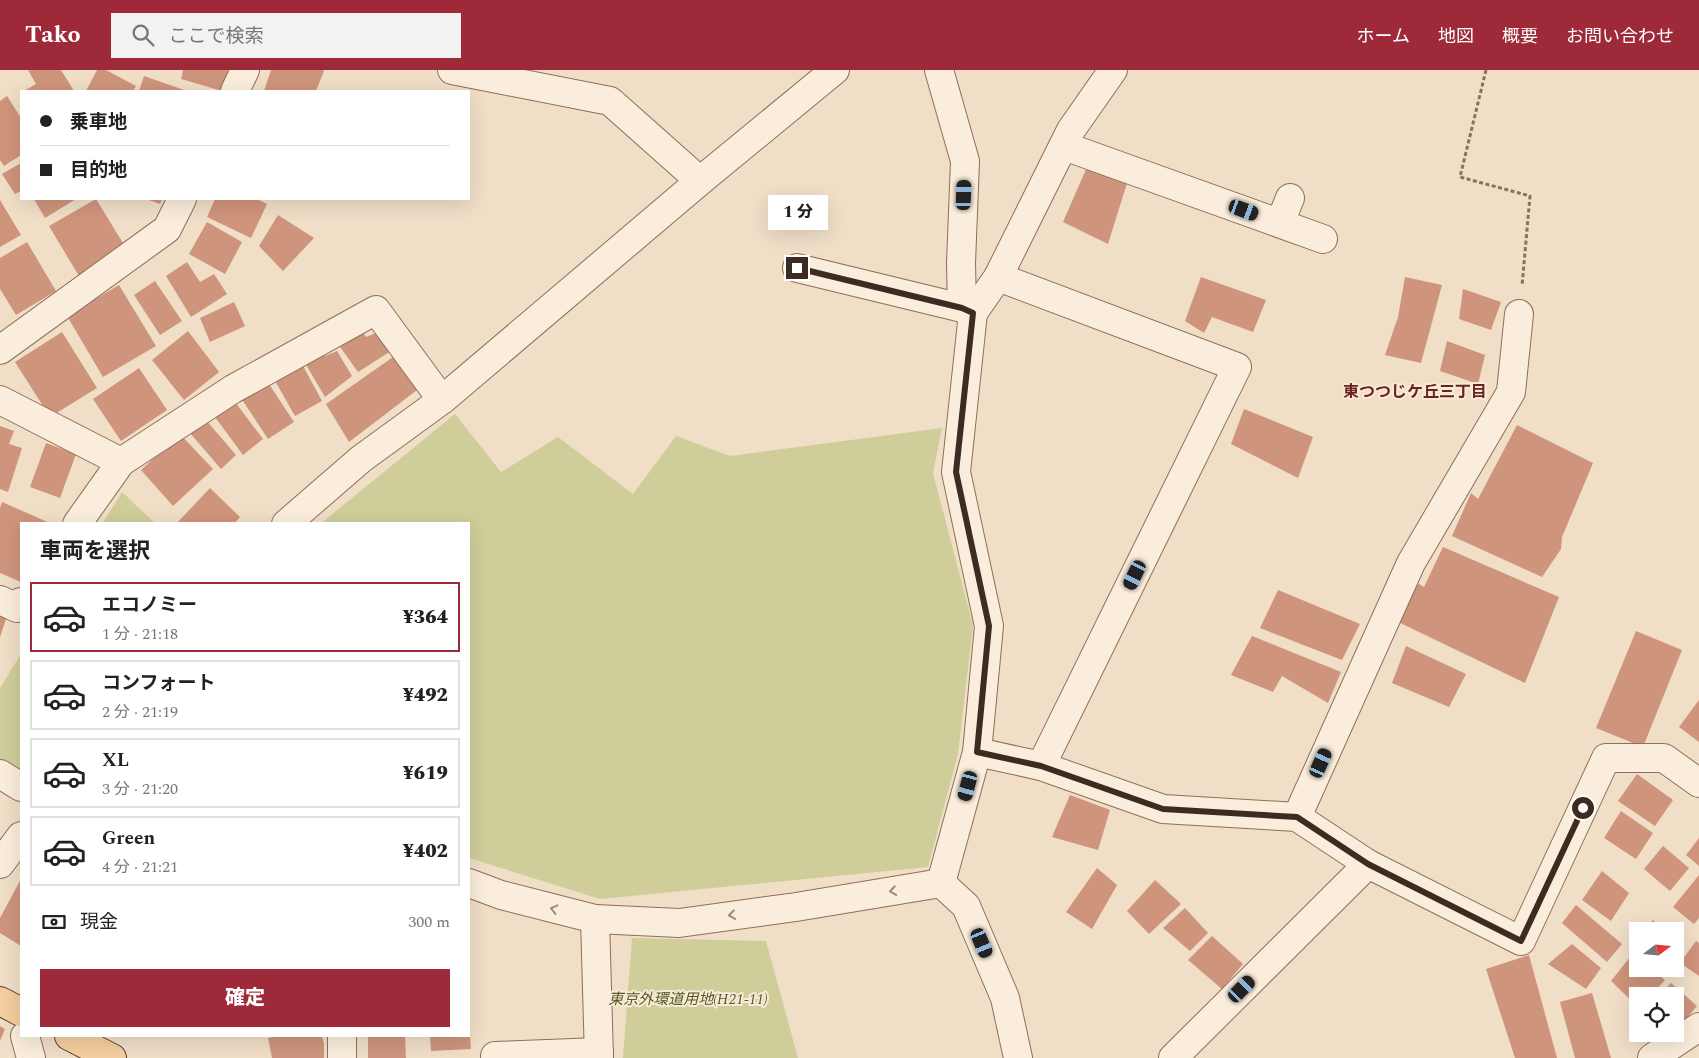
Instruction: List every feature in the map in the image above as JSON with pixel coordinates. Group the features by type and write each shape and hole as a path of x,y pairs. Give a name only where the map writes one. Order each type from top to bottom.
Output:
{"main road":[{"path":"70,1037 112,1058"}],"street":[{"path":"235,90 245,70"},
{"path":"452,70 610,100 700,181"},
{"path":"288,522 361,459 442,400 700,181 835,70"},
{"path":"939,70 965,161 961,263 967,311 956,472 989,626 977,752 941,883"},
{"path":"967,311 998,277 1071,130 1112,70"},
{"path":"1064,146 1285,210 1323,239"},
{"path":"0,350 167,229 182,200"},
{"path":"797,268 967,311"},
{"path":"998,277 1237,367 1041,766"},
{"path":"78,522 122,462 233,389 376,310 442,400"},
{"path":"1297,817 1411,563 1511,392 1519,314"},
{"path":"0,400 122,462"},
{"path":"0,600 17,608 20,604"},
{"path":"977,752 1041,766 1163,809 1297,817 1368,864 1521,941 1606,758 1664,758 1699,783"},
{"path":"0,774 20,786"},
{"path":"0,864 20,837"},
{"path":"1173,1058 1368,864"},
{"path":"470,882 501,896 595,919 679,923 941,883"},
{"path":"941,883 966,906 1005,998 1018,1058"},
{"path":"495,1056 599,1055 595,919"},
{"path":"1652,1058 1699,1027"},
{"path":"24,1037 31,1058"},
{"path":"342,1037 342,1058"}],"path":[{"path":"1486,70 1460,177 1530,196 1519,314"}],"green space":[{"path":"455,414 501,472 558,437 633,494 676,436 730,456 942,428 933,473 973,625 958,754 928,867 600,899 470,858 470,522 322,522"},
{"path":"122,492 154,522 103,522"},
{"path":"20,656 20,779 0,765 0,688"},
{"name":"東京外環道用地(H21-11)","path":"632,938 766,941 798,1058 623,1058"}],"building":[{"path":"28,70 61,70 73,90 26,90 36,84"},
{"path":"97,70 106,70 136,86 134,90 87,90"},
{"path":"183,70 228,70 222,90 181,79"},
{"path":"271,70 324,71 316,90 264,90"},
{"path":"144,76 184,90 139,90"},
{"path":"7,96 20,116 20,156 4,166 0,160 0,101"},
{"path":"20,164 20,192 15,194 2,174"},
{"path":"1087,167 1128,180 1108,244 1063,222"},
{"path":"0,200 21,235 0,247"},
{"path":"35,200 74,200 45,218"},
{"path":"97,200 126,248 79,276 49,226"},
{"path":"149,200 162,200 160,204"},
{"path":"215,200 259,200 267,204 251,238 207,217"},
{"path":"278,215 314,238 283,271 259,246"},
{"path":"207,222 242,242 225,274 189,254"},
{"path":"27,242 56,291 16,315 0,289 0,258"},
{"path":"187,262 200,282 214,274 227,294 191,317 166,276"},
{"path":"1201,277 1266,300 1253,332 1212,317 1204,333 1185,321"},
{"path":"1405,277 1442,285 1421,363 1385,355 1398,317"},
{"path":"155,281 182,321 160,335 134,295"},
{"path":"119,285 156,346 103,377 67,316"},
{"path":"1463,289 1501,302 1491,330 1459,319"},
{"path":"234,302 245,326 210,342 200,318"},
{"path":"360,328 366,337 378,332 391,351 358,372 338,344"},
{"path":"188,331 219,372 184,400 152,360"},
{"path":"62,332 97,388 50,417 15,362"},
{"path":"1447,341 1485,355 1478,384 1440,371"},
{"path":"337,351 352,376 325,397 305,363 323,353 325,356"},
{"path":"393,357 417,390 349,442 326,404"},
{"path":"302,364 322,401 295,416 274,379"},
{"path":"139,368 167,410 121,441 93,399"},
{"path":"265,378 294,422 268,439 239,395"},
{"path":"232,398 263,439 243,455 212,413"},
{"path":"1244,409 1313,437 1298,478 1231,444"},
{"path":"205,419 236,455 221,469 190,433"},
{"path":"1517,425 1593,463 1562,537 1561,549 1542,577 1452,536 1471,493 1478,499"},
{"path":"0,426 14,431 9,444 22,448 8,492 0,489"},
{"path":"180,434 213,469 173,506 141,470"},
{"path":"46,443 76,454 60,498 30,487"},
{"path":"210,488 240,517 236,522 178,522"},
{"path":"2,502 47,522 20,522 20,582 0,573 0,508"},
{"path":"1443,547 1559,597 1525,683 1392,619 1412,580 1424,587"},
{"path":"1278,590 1360,624 1342,660 1260,628"},
{"path":"0,604 10,607 0,637"},
{"path":"1636,631 1682,650 1643,747 1596,728"},
{"path":"1252,636 1341,672 1328,703 1282,676 1273,692 1231,675"},
{"path":"1406,646 1466,674 1449,707 1392,683"},
{"path":"1699,700 1699,742 1679,727"},
{"path":"1637,774 1673,800 1655,826 1618,801"},
{"path":"1070,795 1110,810 1098,850 1052,837"},
{"path":"1621,811 1653,833 1636,859 1604,838"},
{"path":"1699,838 1699,866 1686,855"},
{"path":"1663,846 1689,868 1670,891 1644,869"},
{"path":"1097,868 1117,885 1092,929 1066,912"},
{"path":"1602,871 1629,893 1611,921 1582,900"},
{"path":"1699,875 1699,918 1694,924 1673,907"},
{"path":"1155,880 1181,904 1149,934 1127,911"},
{"path":"20,881 20,945 0,933 0,918"},
{"path":"1576,905 1622,944 1607,962 1562,923"},
{"path":"1185,908 1208,933 1190,951 1163,928"},
{"path":"1212,936 1243,964 1222,989 1188,960"},
{"path":"1696,941 1699,943 1699,976 1684,966 1684,958"},
{"path":"1572,944 1601,968 1586,989 1548,964"},
{"path":"1529,955 1557,1058 1515,1058 1486,969"},
{"path":"1629,958 1629,978 1663,978 1665,980 1658,987 1629,987 1629,998 1611,981"},
{"path":"1671,983 1676,987 1667,987"},
{"path":"1592,993 1611,1058 1575,1058 1560,1002"},
{"path":"1684,994 1697,1006 1684,1021"},
{"path":"0,1026 5,1029 0,1041"},
{"path":"470,1036 471,1049 431,1051 430,1037"},
{"path":"322,1037 324,1058 272,1058 268,1038"},
{"path":"368,1037 405,1037 406,1058 368,1058"}],"district":[{"name":"東つつじケ丘三丁目","path":"1415,392"}],"route":[{"path":"797,268 962,308 973,313 956,472 989,626 977,752 1041,766 1163,809 1297,817 1368,864 1521,941 1583,808"}]}
